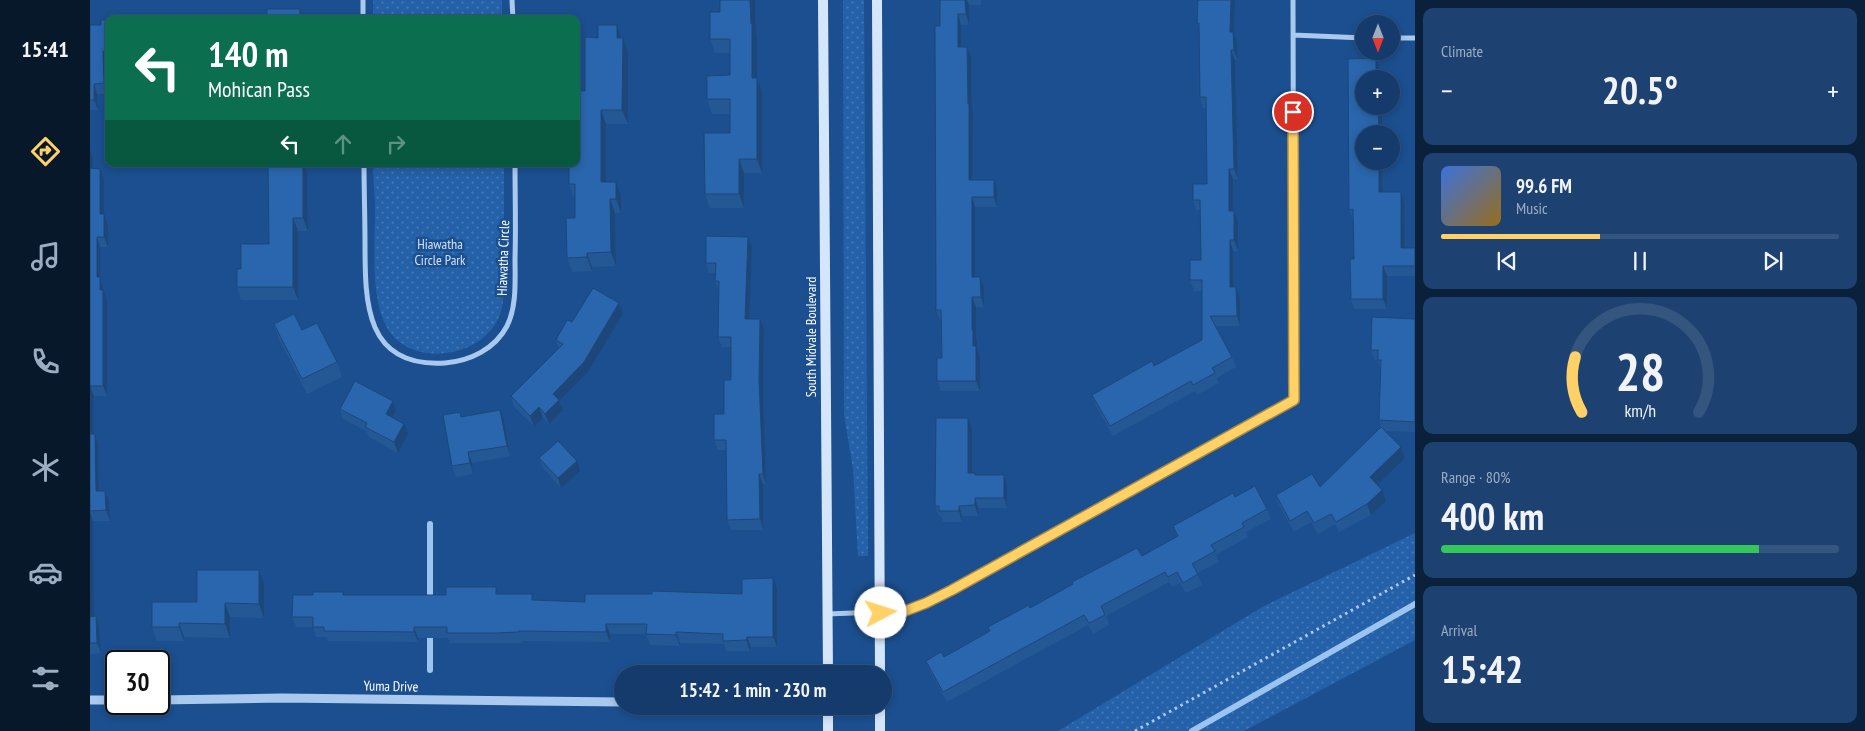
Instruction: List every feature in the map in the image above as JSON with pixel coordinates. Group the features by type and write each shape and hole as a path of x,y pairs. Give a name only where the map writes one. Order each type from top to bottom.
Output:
{"main road":[{"name":"South Midvale Boulevard","path":"822,0 828,665"},
{"path":"877,0 880,665"},
{"path":"828,715 828,731"},
{"path":"880,715 880,731"}],"street":[{"path":"363,0 363,15"},
{"path":"512,0 513,15"},
{"path":"827,614 905,611 926,603 1294,400 1293,0"},
{"path":"1293,35 1355,38"},
{"path":"1400,38 1415,38"},
{"name":"Hiawatha Circle","path":"364,167 365,278 370,316 380,337 394,352 407,359 438,363 472,358 486,350 507,326 515,288 515,167"},
{"name":"Yuma Drive","path":"170,700 282,698 614,702"},
{"path":"90,700 105,700"}],"path":[{"path":"1135,731 1415,575"}],"green space":[{"path":"373,0 502,0 502,15 373,15"},
{"path":"843,0 864,0 868,556 858,556 853,469 844,415"},
{"name":"Hiawatha Circle Park","path":"373,167 504,167 504,288 500,313 497,321 487,334 474,344 459,351 442,354 425,353 409,348 396,339 386,326 381,314 375,285"},
{"path":"1415,533 1415,640 1244,731 1058,731 1264,606"}],"building":[{"path":"720,0 750,0 752,78 757,78 757,159 739,159 739,194 705,194 704,133 730,133 730,99 707,99 707,76 730,75 730,39 710,39 710,12 720,12"},
{"path":"940,0 965,0 966,14 958,14 958,47 967,47 969,180 994,180 994,197 972,197 972,277 980,277 981,297 972,297 973,346 976,346 976,381 937,381 937,358 942,358 941,310 936,310 935,26 940,26"},
{"path":"1198,0 1231,0 1230,32 1233,32 1234,50 1231,50 1234,169 1229,169 1229,211 1234,211 1234,240 1230,240 1230,287 1236,287 1237,316 1210,316 1232,357 1212,368 1215,373 1193,385 1191,381 1110,426 1092,395 1152,361 1154,366 1202,340 1202,280 1190,280 1190,260 1201,260 1200,200 1193,200 1193,184 1207,184 1206,97 1200,97"},
{"path":"267,9 300,9 300,15 267,15"},
{"path":"101,20 105,20 105,51 103,51 104,83 94,84 94,100 90,100 90,25 101,25"},
{"path":"598,25 617,25 617,38 623,38 622,110 601,110 601,182 616,182 616,199 610,199 611,252 587,253 587,257 567,258 566,218 575,218 575,184 569,184 569,167 580,167 580,91 585,91 585,37 598,38"},
{"path":"1348,59 1376,60 1376,70 1355,70 1355,115 1378,115 1379,125 1355,125 1355,170 1379,170 1379,192 1401,192 1401,248 1415,248 1415,266 1383,266 1383,299 1351,299 1350,259 1354,259 1353,209 1349,210"},
{"path":"268,167 303,167 303,218 293,218 293,287 237,287 237,269 241,269 241,244 269,244"},
{"path":"90,168 100,169 100,214 104,214 104,237 97,237 97,277 100,277 100,290 103,290 103,386 90,386"},
{"path":"706,236 748,237 745,319 760,319 759,380 763,474 759,474 760,519 727,520 726,440 714,440 714,414 724,414 724,380 731,380 731,337 718,337 719,281 715,281 716,263 706,263"},
{"path":"593,288 619,303 584,362 553,394 559,400 545,414 539,407 530,416 511,396 563,344 556,340 567,320 572,322"},
{"path":"294,314 302,330 317,323 337,362 302,379 274,324"},
{"path":"1372,317 1415,319 1415,422 1379,420 1381,360 1378,360 1378,350 1371,350"},
{"path":"355,381 393,401 386,414 404,424 394,442 365,427 367,423 340,409"},
{"path":"500,410 507,446 468,452 470,463 452,466 443,415 460,412 461,417"},
{"path":"936,418 968,418 968,473 975,473 975,475 1004,475 1004,498 975,498 975,505 959,506 959,511 939,511 939,506 935,506"},
{"path":"1381,427 1401,447 1370,477 1382,490 1367,504 1336,522 1331,514 1314,523 1307,511 1290,521 1276,495 1312,474 1320,487"},
{"path":"90,434 95,434 96,491 105,491 106,510 90,511"},
{"path":"558,441 577,461 558,478 539,458"},
{"path":"1255,486 1267,509 1242,523 1244,527 1211,545 1215,551 1192,564 1198,574 1183,583 1177,572 1168,577 1165,572 1101,606 1105,615 1089,623 1084,615 943,692 926,661 941,652 944,657 990,631 988,627 1029,605 1030,608 1073,584 1072,582 1137,548 1142,556 1178,536 1173,526 1233,493 1235,497"},
{"path":"197,570 259,570 259,604 225,603 225,624 179,623 179,627 152,627 152,602 197,602"},
{"path":"773,578 773,637 747,637 746,640 723,641 723,634 676,632 676,635 646,634 647,624 606,624 606,632 519,631 447,633 447,627 414,627 414,632 324,631 324,627 313,627 313,617 292,617 293,595 313,595 313,592 343,592 343,595 446,595 446,587 496,587 496,594 532,594 532,600 585,602 585,594 652,594 652,591 742,594 742,579"},
{"path":"96,616 97,643 90,643 90,617"}],"waterway":[{"path":"430,524 430,603"},
{"path":"1192,731 1415,604"},
{"path":"430,630 430,670"}],"route":[{"path":"881,613 905,611 952,590 1294,400 1293,112"}]}
